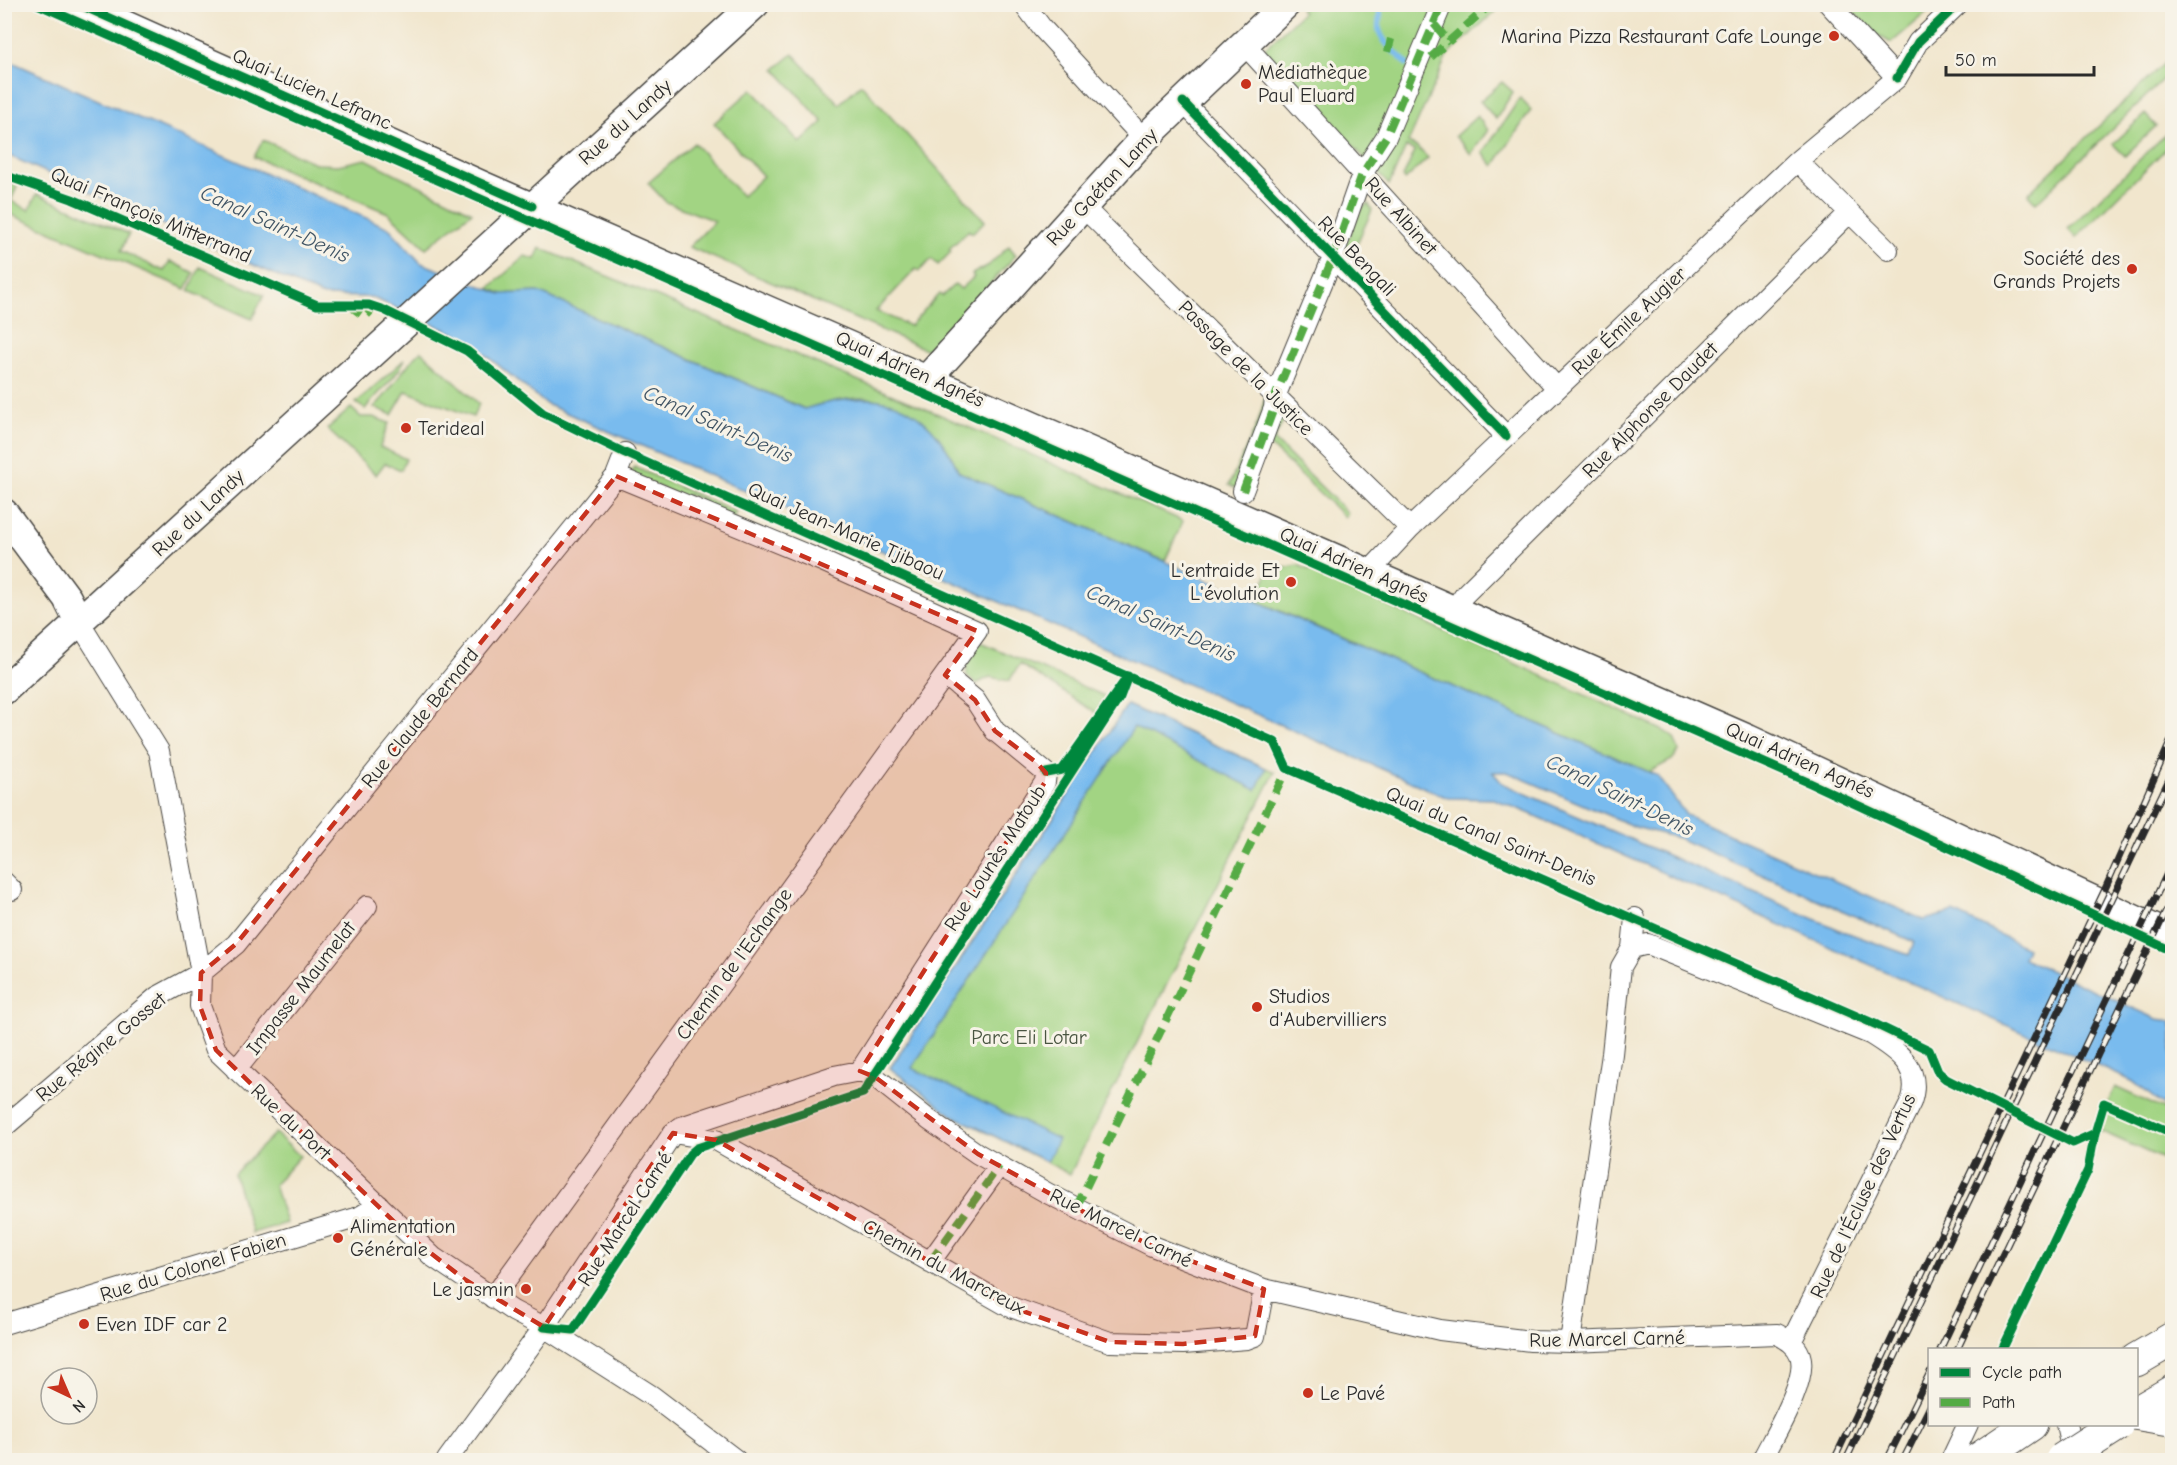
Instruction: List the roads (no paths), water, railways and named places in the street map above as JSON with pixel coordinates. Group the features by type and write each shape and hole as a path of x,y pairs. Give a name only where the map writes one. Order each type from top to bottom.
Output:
{"highway":[{"path":"2138,1359 2172,1339"},
{"path":"2138,1412 2172,1392"},
{"path":"1978,1461 2030,1426"},
{"path":"2062,1461 2116,1426"}],"street":[{"name":"Quai Lucien Lefranc","path":"78,4 532,207"},
{"name":"Rue du Landy","path":"4,690 391,334 755,4"},
{"path":"1024,4 1042,28 1144,139"},
{"name":"Rue Gaétan Lamy","path":"927,379 1144,139 1286,4"},
{"path":"1243,491 1274,408 1275,397 1333,257 1362,174 1386,137 1442,4"},
{"path":"1829,4 1897,78 1918,42 1958,4"},
{"name":"Rue Albinet","path":"1244,45 1557,388"},
{"name":"Rue Émile Augier","path":"1369,572 1410,528 1797,161 1897,78"},
{"name":"Rue Bengali","path":"1183,102 1506,436"},
{"path":"1797,161 1888,250"},
{"name":"Quai Adrien Agnés","path":"532,207 1748,739 2172,937"},
{"name":"Passage de la Justice","path":"1083,207 1410,528"},
{"name":"Rue Alphonse Daudet","path":"1454,610 1464,596 1849,213"},
{"name":"Rue Claude Bernard","path":"201,973 237,944 616,476 625,453"},
{"name":"Quai Jean-Marie Tjibaou","path":"616,476 822,561 977,631"},
{"path":"4,513 68,598 79,622"},
{"name":"Rue du Port","path":"79,622 159,751 201,973 201,1006 216,1050 433,1257 493,1298 544,1327 652,1396 736,1461"},
{"name":"Chemin de l'Echange","path":"493,1298 977,631"},
{"name":"Rue Lounès Matoub","path":"867,1074 1044,782 1046,773 1037,763 995,731 975,700 945,675"},
{"name":"Impasse Maumelat","path":"236,1070 367,906"},
{"path":"1570,1342 1612,1054 1621,967 1632,948 1635,918"},
{"name":"Rue de l'Écluse des Vertus","path":"1632,948 1648,944 1870,1034 1897,1051 1909,1065 1915,1083 1913,1099 1791,1342"},
{"name":"Rue Régine Gosset","path":"4,1127 157,997 201,973"},
{"path":"677,1130 834,1076 867,1074"},
{"name":"Rue Marcel Carné","path":"867,1074 929,1120 999,1166 1152,1246 1264,1289 1440,1330 1531,1341 1570,1342 1777,1334 1791,1342"},
{"name":"Rue Marcel Carné","path":"447,1461 544,1327 677,1130"},
{"name":"Chemin du Marcreux","path":"677,1130 716,1140 1008,1306 1110,1342 1183,1344 1247,1339 1255,1336 1264,1289"},
{"path":"930,1262 999,1166"},
{"name":"Rue du Colonel Fabien","path":"4,1324 359,1217 379,1205"},
{"path":"1762,1461 1800,1377 1800,1355 1791,1342"},
{"path":"2138,1420 2172,1426"},
{"path":"1951,1461 1968,1426"},
{"path":"2066,1426 2074,1461"}],"water":[{"name":"Canal Saint-Denis","path":"5,59 389,228 421,263 501,294 538,292 804,409 854,399 896,404 915,414 931,428 946,447 959,472 1658,776 1686,815 1714,828 1924,920 1954,912 2027,948 2023,958 2157,1019 2172,1021 2172,1112 2132,1081 1533,815 1494,799 1448,798 546,404 465,338 371,297 323,296 5,154","holes":["1493,772 1507,772 1635,827 1678,838 1914,942 1909,955 1840,930 1540,800 1502,783"]},
{"path":"1127,705 1266,768 1256,790 1134,727 912,1068 1058,1139 1047,1162 952,1115 890,1068"}],"waterway":[{"path":"1377,4 1380,11 1380,34 1407,64"}],"railway":[{"path":"1834,1460 2105,889 2172,738"},
{"path":"1846,1460 2172,773"},
{"path":"1941,1348 2172,863"},
{"path":"1958,1348 2172,899"},
{"path":"1887,1460 1928,1376"},
{"path":"1903,1460 1928,1410"}],"place":[{"name":"Marina Pizza Restaurant Cafe Lounge","path":"1834,36"},
{"name":"Médiathèque Paul Eluard","path":"1246,84"},
{"name":"Société des Grands Projets","path":"2132,269"},
{"name":"Terideal","path":"406,428"},
{"name":"L'entraide Et L'évolution","path":"1291,582"},
{"name":"Studios d'Aubervilliers","path":"1257,1007"},
{"name":"Alimentation Générale","path":"338,1238"},
{"name":"Le jasmin","path":"526,1289"},
{"name":"Even IDF car 2","path":"84,1324"},
{"name":"Le Pavé","path":"1308,1393"}],"park label":[{"name":"Parc Eli Lotar","path":"1029,1037"}]}
